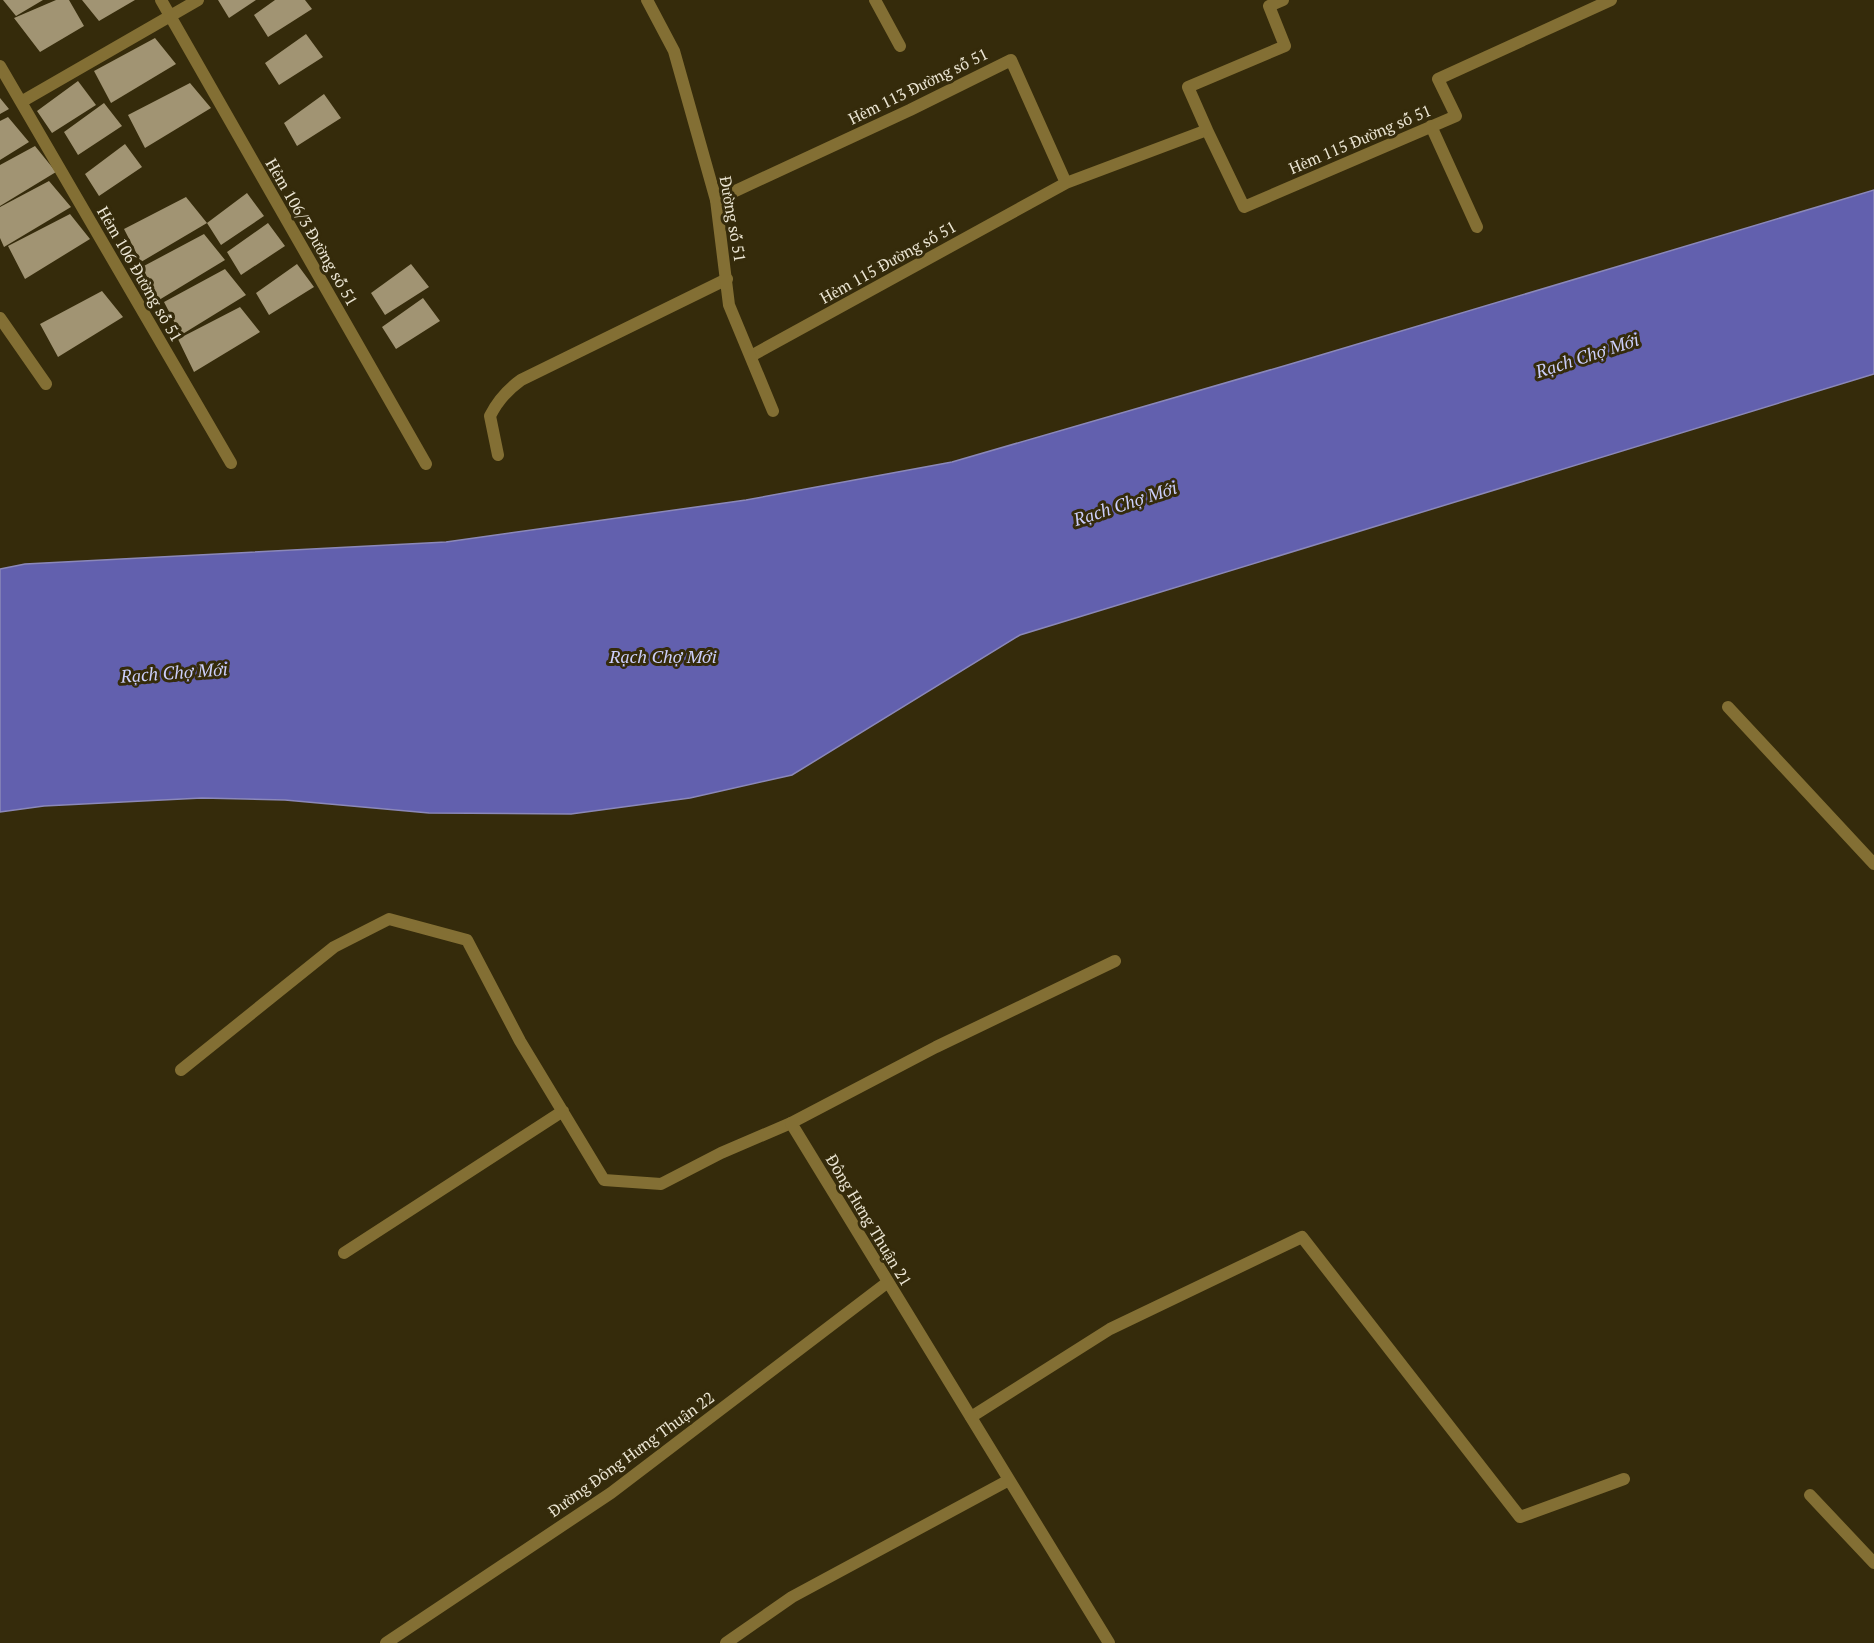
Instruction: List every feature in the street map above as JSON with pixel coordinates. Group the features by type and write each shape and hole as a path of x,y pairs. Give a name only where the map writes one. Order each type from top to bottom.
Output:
{"street":[{"name":"Hẻm 106/3 Đường số 51","path":"161,0 426,464"},
{"path":"21,102 198,0"},
{"name":"Đường số 51","path":"647,0 674,51 716,200 729,305 773,411"},
{"path":"875,0 900,46"},
{"name":"Hẻm 115 Đường số 51","path":"1283,0 1269,6 1285,46 1188,87 1244,207 1455,116 1438,79 1611,0"},
{"name":"Hẻm 113 Đường số 51","path":"716,200 910,110 1011,60 1065,183"},
{"name":"Hẻm 106 Đường số 51","path":"0,66 231,463"},
{"path":"1431,126 1477,227"},
{"name":"Hẻm 115 Đường số 51","path":"751,356 1065,183 1207,130"},
{"path":"498,454 490,416 499,399 509,388 727,279"},
{"path":"0,318 46,384"},
{"path":"1728,707 1874,864"},
{"path":"181,1070 334,947 389,919 467,940 520,1041 604,1180 661,1184 721,1153 791,1123 936,1047 1115,961"},
{"path":"344,1253 563,1111"},
{"name":"Đông Hưng Thuận 21","path":"791,1123 1108,1643"},
{"path":"971,1417 1110,1329 1302,1237 1520,1517 1624,1479"},
{"name":"Đường Đông Hưng Thuận 22","path":"386,1643 610,1493 888,1282"},
{"path":"726,1643 792,1597 1009,1480"},
{"path":"1810,1494 1874,1563"}],"water":[{"name":"Rạch Chợ Mới","path":"1874,190 1874,374 1020,635 792,775 690,798 571,814 429,813 285,800 202,798 44,806 0,812 0,569 25,564 446,542 746,500 952,462 1294,363"}],"building":[{"path":"3,0 43,0 16,16"},
{"path":"56,0 69,0 84,26 40,52 14,18"},
{"path":"82,0 135,0 99,21"},
{"path":"218,0 256,0 229,18"},
{"path":"275,0 305,0 312,9 268,37 254,15"},
{"path":"306,34 323,57 279,85 265,63"},
{"path":"155,38 176,64 111,103 94,71"},
{"path":"78,81 96,105 52,133 37,111"},
{"path":"190,83 211,108 145,148 128,115"},
{"path":"324,94 341,118 297,146 284,123"},
{"path":"0,98 9,109 0,114"},
{"path":"104,103 122,126 78,155 64,132"},
{"path":"8,117 29,142 0,160 0,121"},
{"path":"125,144 142,167 99,196 85,174"},
{"path":"35,146 56,172 0,206 0,165"},
{"path":"49,181 71,207 4,247 0,238 0,207"},
{"path":"247,193 264,216 221,245 207,223"},
{"path":"186,197 207,223 141,262 124,229"},
{"path":"70,214 90,239 25,279 8,246"},
{"path":"268,223 285,246 241,275 227,252"},
{"path":"204,234 225,260 159,300 142,267"},
{"path":"297,264 314,287 269,315 256,293"},
{"path":"411,264 429,287 385,315 371,293"},
{"path":"225,269 246,295 181,335 164,302"},
{"path":"102,291 123,317 58,357 40,324"},
{"path":"423,298 440,321 396,349 382,327"},
{"path":"240,307 260,332 194,372 178,339"}]}
